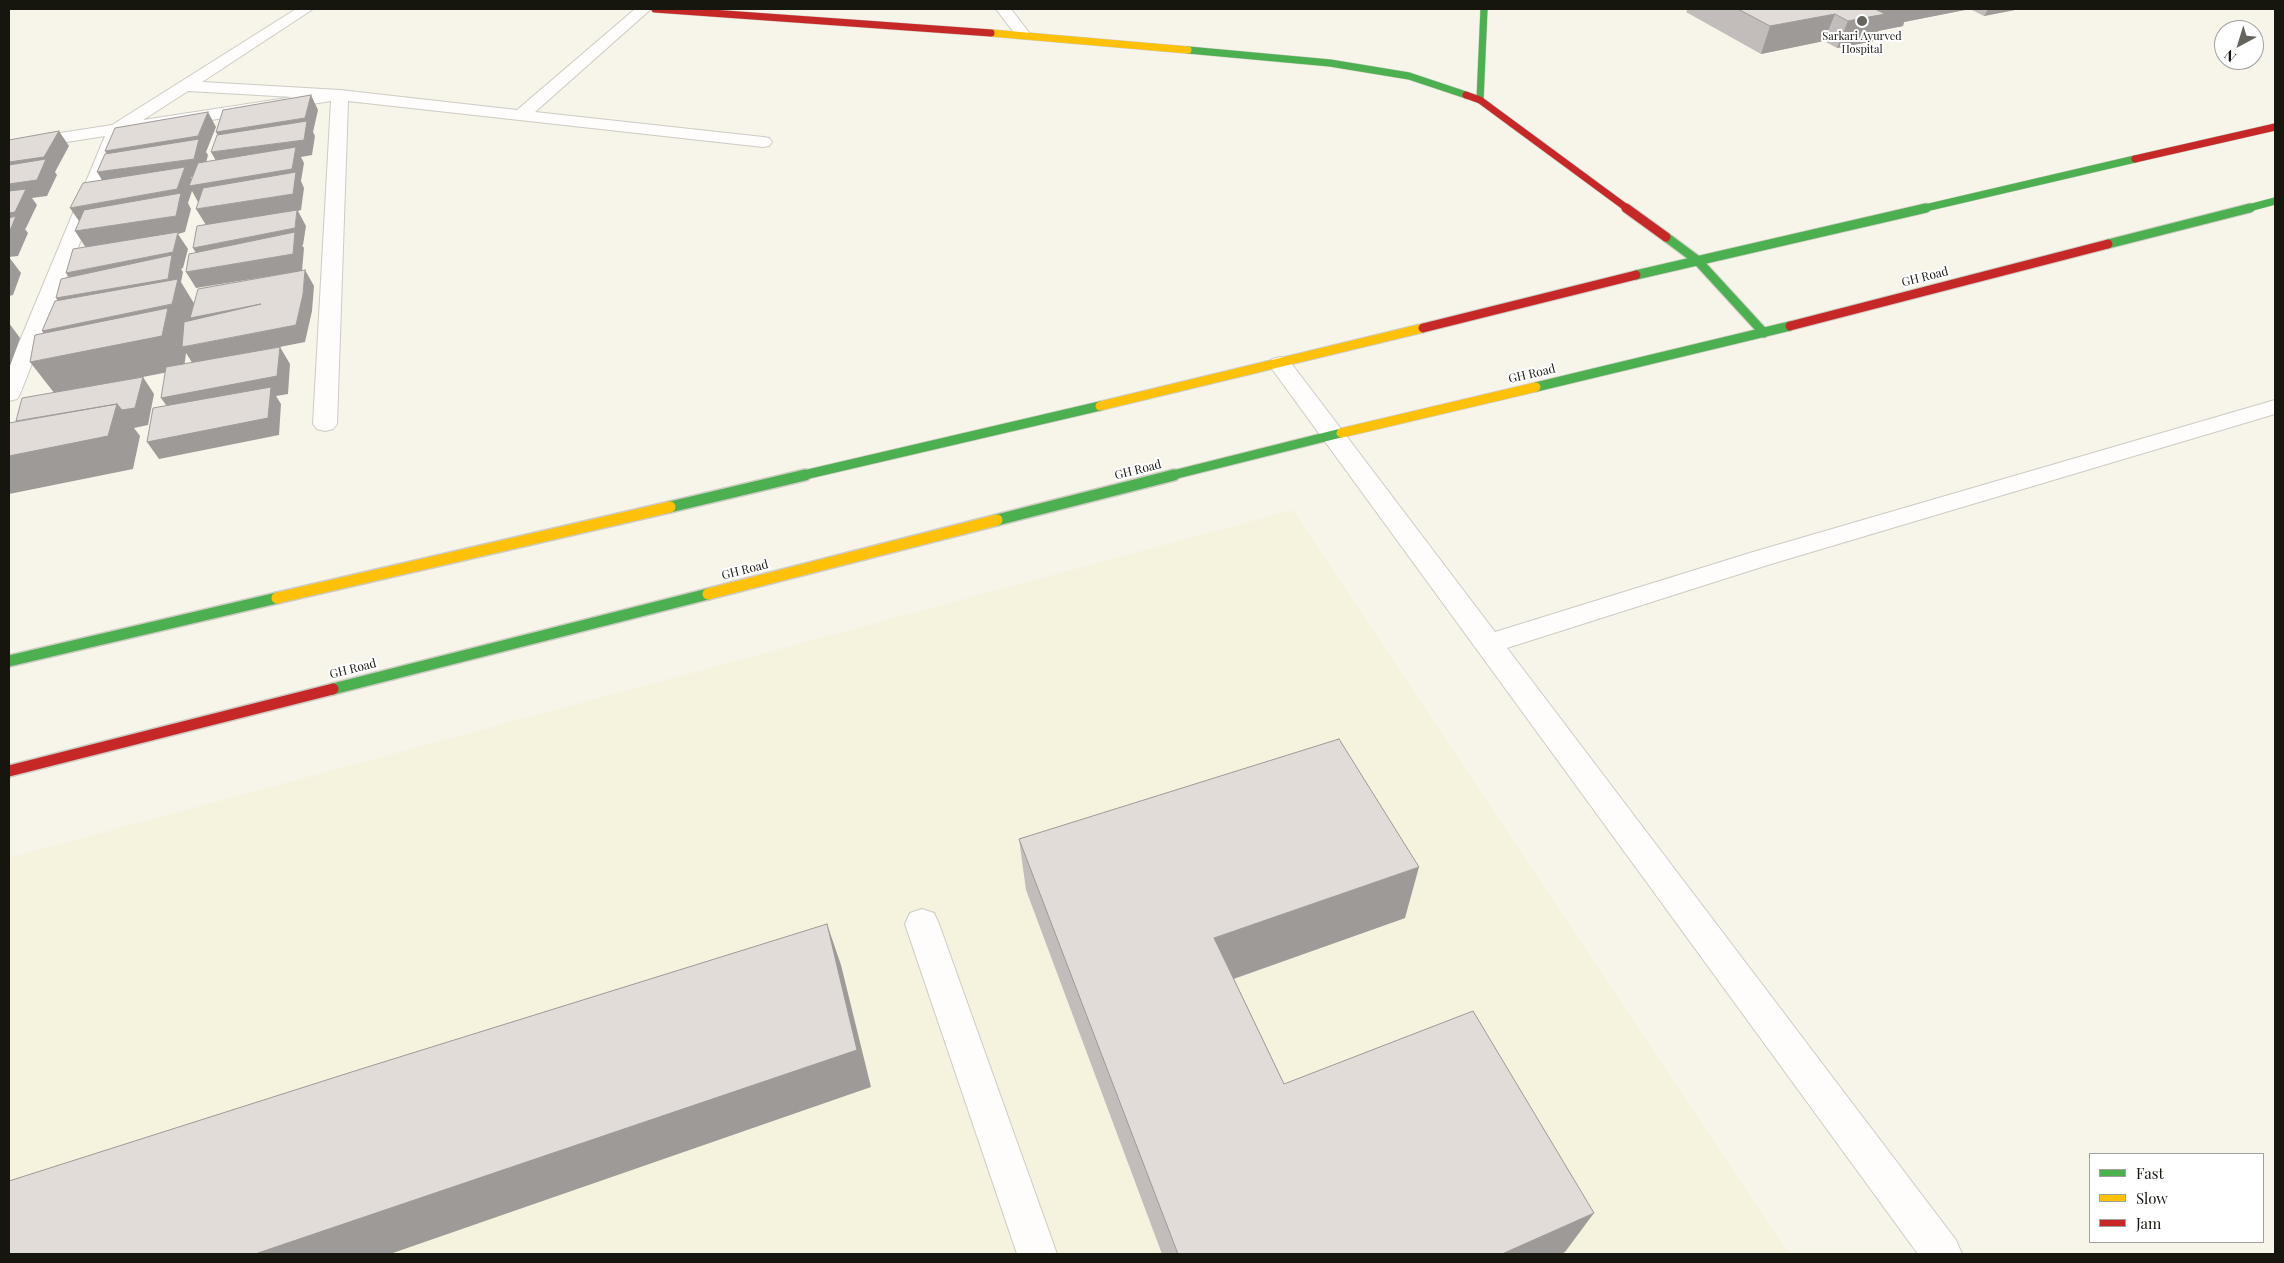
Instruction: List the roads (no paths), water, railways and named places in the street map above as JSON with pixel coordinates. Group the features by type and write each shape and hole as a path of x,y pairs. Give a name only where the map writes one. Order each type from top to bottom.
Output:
{"main road":[{"path":"655,9 1023,35 1330,63 1408,76 1480,100 1697,260 1764,333"},
{"path":"1480,100 1484,9"},
{"path":"9,661 1280,364 1697,260 2275,127"},
{"name":"GH Road","path":"9,771 1332,435 1764,333 2275,201"}],"street":[{"path":"9,394 116,130 306,9"},
{"path":"522,114 644,9"},
{"path":"1003,9 1023,35"},
{"path":"185,86 340,95 763,142"},
{"path":"9,146 340,95"},
{"path":"325,424 340,95"},
{"path":"1280,364 1942,1254"},
{"path":"1488,644 1762,558 2275,407"},
{"path":"922,924 1037,1254"}],"place":[{"name":"Sarkari Ayurved Hospital","path":"1862,21"}]}
